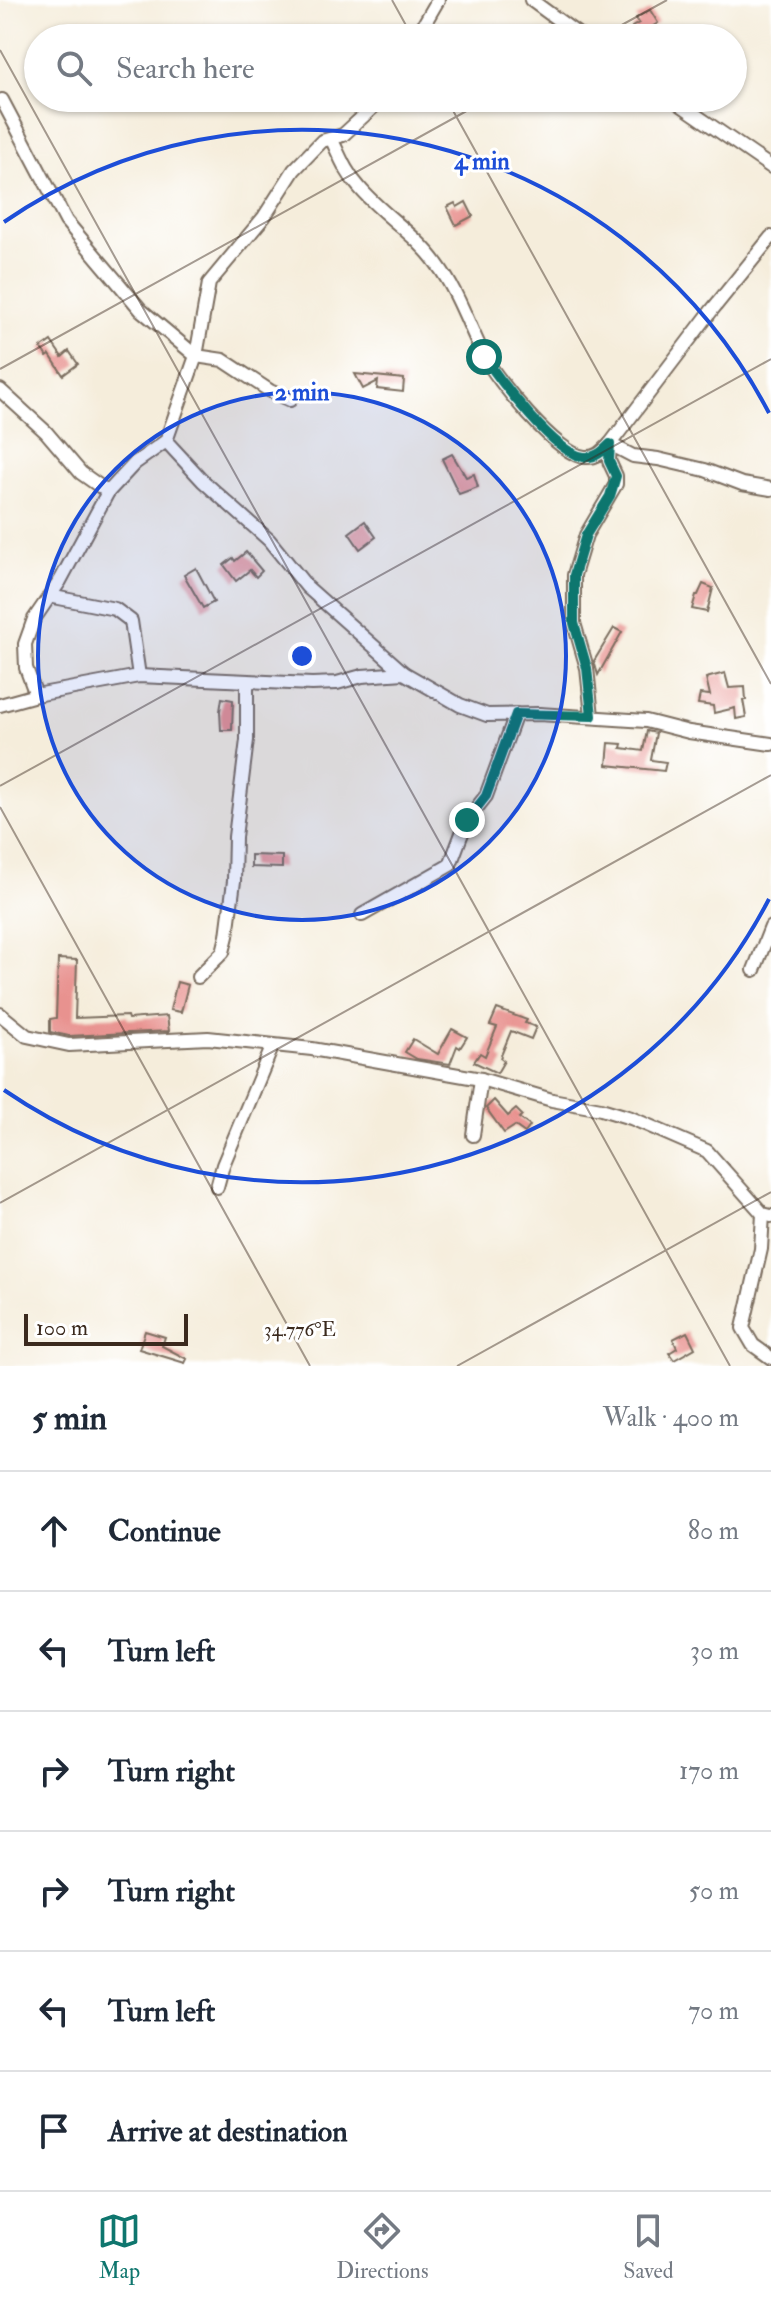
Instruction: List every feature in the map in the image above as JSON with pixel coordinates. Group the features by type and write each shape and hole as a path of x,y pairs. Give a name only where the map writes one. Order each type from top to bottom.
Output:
{"street":[{"path":"424,24 438,0"},
{"path":"531,0 564,24"},
{"path":"2,100 74,231 141,310 196,356 223,360 270,391 290,400"},
{"path":"36,695 26,668 25,644 34,619 108,492 135,463 166,441 196,356 209,283 264,217 294,170 322,141 343,135 368,112"},
{"path":"691,112 771,167"},
{"path":"332,140 358,187 434,260 451,283 484,357 503,385 552,439 582,458 597,456 610,444 771,237"},
{"path":"0,390 46,432 81,473 108,492"},
{"path":"166,441 203,481 269,540 307,587 404,673 460,705 487,715 592,716 646,721 689,732 771,744"},
{"path":"610,444 633,456 681,465 742,484 771,489"},
{"path":"592,716 587,668 574,623 574,575 586,535 616,484 609,461 610,444"},
{"path":"49,596 115,609 131,621 139,676"},
{"path":"0,705 36,695 139,676 337,683 362,676 404,673"},
{"path":"198,977 223,952 227,936 247,740 247,681"},
{"path":"362,915 450,865 467,820 486,796 516,714"},
{"path":"754,970 771,927"},
{"path":"0,1015 27,1036 69,1045 208,1038 273,1045 481,1079 552,1100 631,1118 707,1151 767,1215 743,1328 769,1362"},
{"path":"217,1187 223,1165 273,1045"},
{"path":"473,1135 481,1079"}],"building":[{"path":"650,10 658,23 637,24 636,18"},
{"path":"466,202 473,216 456,225 447,207 455,203 457,207"},
{"path":"51,341 62,357 69,351 78,364 63,375 50,355 47,357 41,348"},
{"path":"355,374 404,379 403,392 377,389 378,381 363,389"},
{"path":"452,454 466,477 474,474 478,487 459,494 442,459"},
{"path":"365,521 376,537 360,549 349,533"},
{"path":"246,552 262,571 256,577 250,570 236,581 224,565"},
{"path":"196,568 214,602 203,608 184,575"},
{"path":"703,584 713,588 707,612 692,609"},
{"path":"614,628 622,632 598,675 594,661"},
{"path":"725,673 729,688 745,687 746,700 743,700 746,717 736,719 735,708 714,713 713,706 698,704 700,694 710,695 706,678"},
{"path":"222,698 233,700 232,730 221,730"},
{"path":"647,731 656,733 651,760 666,762 664,771 607,765 609,743 643,751"},
{"path":"251,855 282,856 282,868 251,867"},
{"path":"58,959 77,960 75,1018 167,1016 169,1031 69,1036 50,1032 50,1019 56,1018"},
{"path":"177,982 188,985 181,1012 170,1010"},
{"path":"497,1009 527,1020 525,1023 536,1027 531,1039 511,1031 500,1058 504,1061 497,1073 474,1062 480,1053 485,1056 497,1027 490,1025"},
{"path":"452,1029 467,1037 460,1048 457,1046 450,1064 417,1059 405,1052 413,1039 438,1054"},
{"path":"494,1100 508,1116 516,1109 522,1115 519,1118 530,1126 525,1133 515,1126 504,1133 486,1108"},
{"path":"145,1331 165,1337 162,1346 187,1359 185,1363 139,1349"},
{"path":"687,1332 695,1348 674,1360 669,1353 677,1348 673,1339"}],"route":[{"path":"467,820 486,796 516,714 592,716 587,668 574,623 574,575 586,535 616,484 609,461 610,444 597,456 582,458 573,454 552,439 503,385 484,357"}]}
